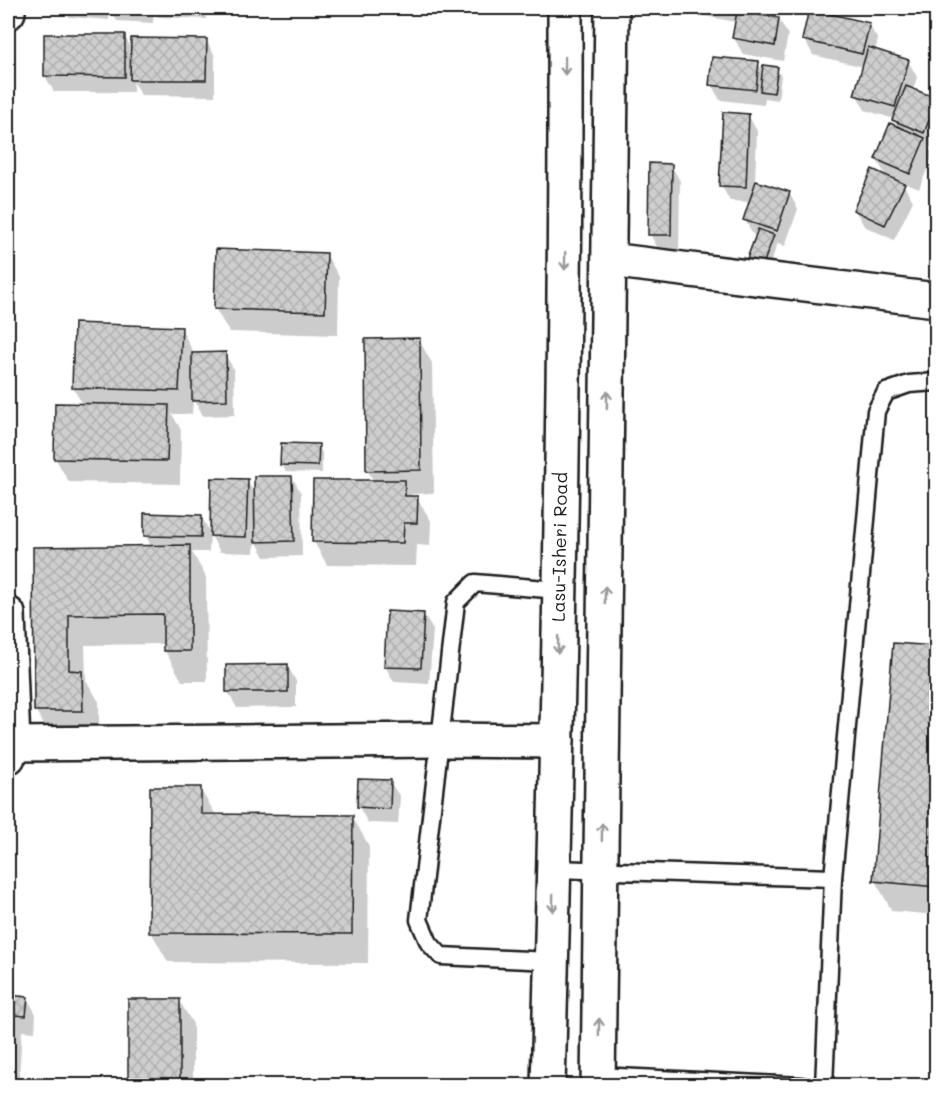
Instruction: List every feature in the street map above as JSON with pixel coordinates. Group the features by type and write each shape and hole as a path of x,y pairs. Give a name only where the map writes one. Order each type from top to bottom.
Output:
{"main road":[{"name":"Lasu-Isheri Road","path":"548,1086 565,250 565,8"},
{"path":"598,1081 612,8"},
{"path":"609,260 936,300"},
{"path":"8,614 10,751 441,740 556,741"}],"lane":[{"path":"824,1086 833,878 876,411 886,392 909,384 936,382"},
{"path":"551,961 441,956 429,943 419,920 456,602 475,584 559,590"},
{"path":"554,869 833,878"},
{"path":"598,1081 802,1086"}],"building":[{"path":"809,9 870,23 862,54 802,40"},
{"path":"737,11 779,18 775,46 732,38"},
{"path":"44,34 125,34 125,77 44,76"},
{"path":"131,38 207,39 206,80 130,80"},
{"path":"868,47 909,60 895,107 854,95"},
{"path":"712,57 759,61 756,90 709,85"},
{"path":"763,65 778,67 774,93 760,91"},
{"path":"906,86 936,98 924,133 892,120"},
{"path":"723,112 749,114 746,187 719,186"},
{"path":"890,123 925,138 910,174 875,159"},
{"path":"649,163 672,164 671,235 648,235"},
{"path":"872,169 905,184 885,225 853,210"},
{"path":"756,181 790,192 777,231 743,220"},
{"path":"758,229 774,235 761,270 745,264"},
{"path":"216,249 327,253 325,312 214,309"},
{"path":"74,323 182,327 179,391 72,388"},
{"path":"420,338 421,470 366,471 365,339"},
{"path":"226,352 227,400 192,401 192,353"},
{"path":"55,403 169,405 167,461 54,459"},
{"path":"281,443 319,444 318,466 280,465"},
{"path":"254,476 292,476 294,541 255,542"},
{"path":"211,478 248,479 246,537 210,536"},
{"path":"313,480 405,480 405,496 418,496 417,523 404,523 403,543 312,542"},
{"path":"144,513 202,515 201,537 144,536"},
{"path":"190,545 190,651 163,651 163,614 69,615 69,670 82,671 83,711 34,711 33,547"},
{"path":"387,611 424,613 421,668 384,667"},
{"path":"893,643 936,646 936,887 873,881"},
{"path":"288,664 288,692 226,692 226,665"},
{"path":"358,779 391,780 390,809 357,807"},
{"path":"150,787 201,787 201,814 353,815 352,934 149,933"},
{"path":"8,995 28,997 26,1016 14,1015 10,1063 8,1062"},
{"path":"128,999 180,999 180,1086 128,1086"}]}
